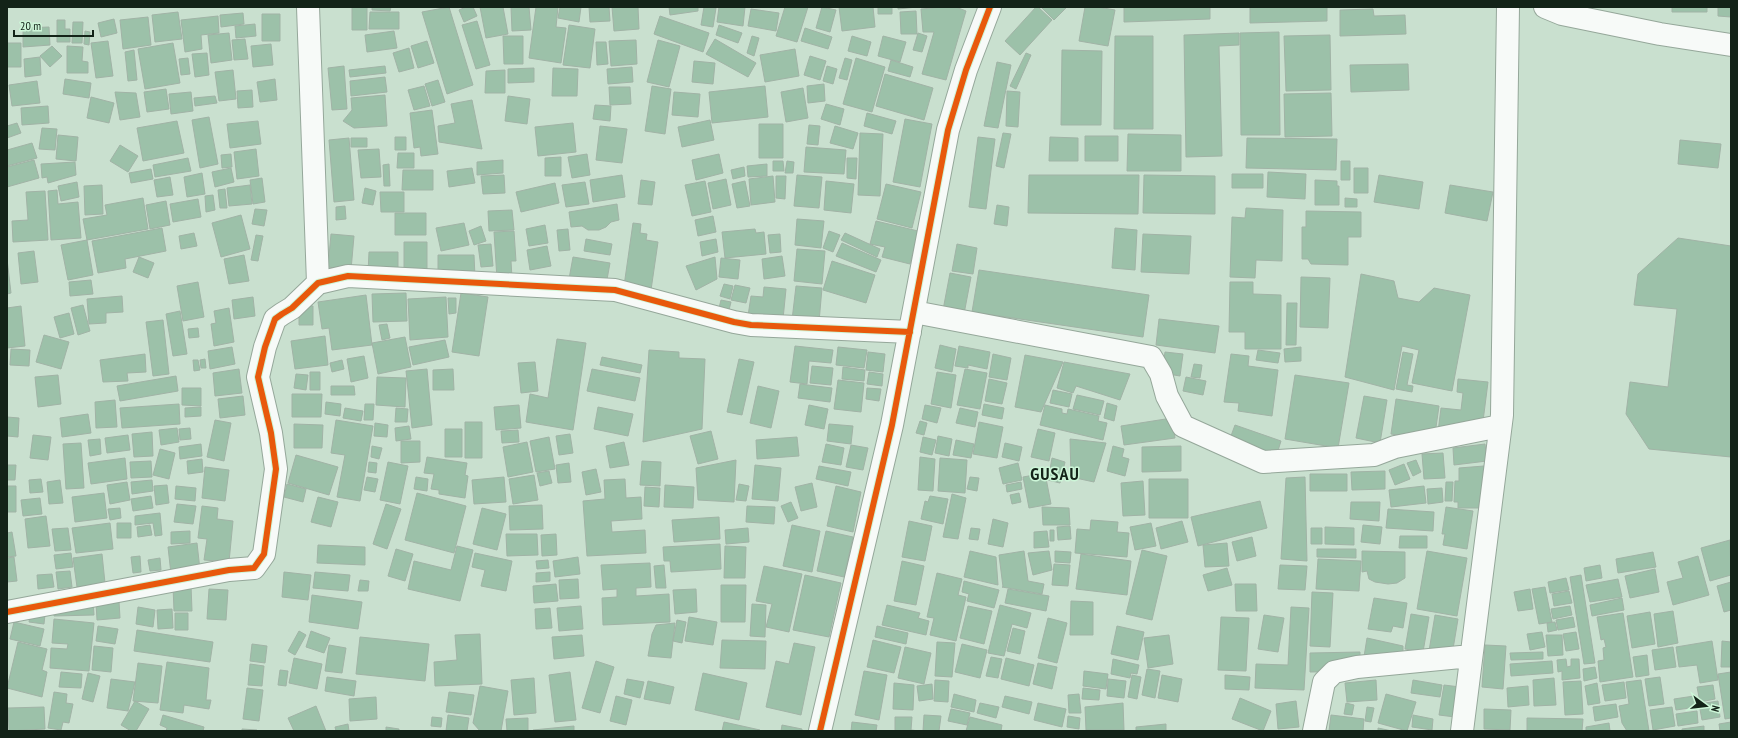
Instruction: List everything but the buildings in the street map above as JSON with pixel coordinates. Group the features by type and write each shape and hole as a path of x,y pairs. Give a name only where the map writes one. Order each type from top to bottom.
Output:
{"street":[{"path":"308,7 318,283"},
{"path":"820,731 892,425 948,130 966,70 990,7"},
{"path":"1462,731 1502,415 1508,7"},
{"path":"1545,7 1569,16 1660,34 1731,45"},
{"path":"7,612 229,570 254,568 264,554 276,469 271,433 258,377 265,346 275,319 292,308 318,283 348,276 615,290 734,322 751,325 912,322 1151,357 1161,374 1167,396 1183,426 1263,462 1374,455 1395,447 1500,426"},
{"path":"1314,731 1324,682 1334,672 1357,667 1471,656"}],"cycle path":[{"path":"820,731 892,425 948,130 966,70 990,7"},
{"path":"7,612 229,570 254,568 264,554 276,469 271,433 258,377 265,347 275,319 292,308 318,283 348,276 615,290 734,322 751,325 910,332"}],"district":[{"name":"GUSAU","path":"1055,474"}]}
